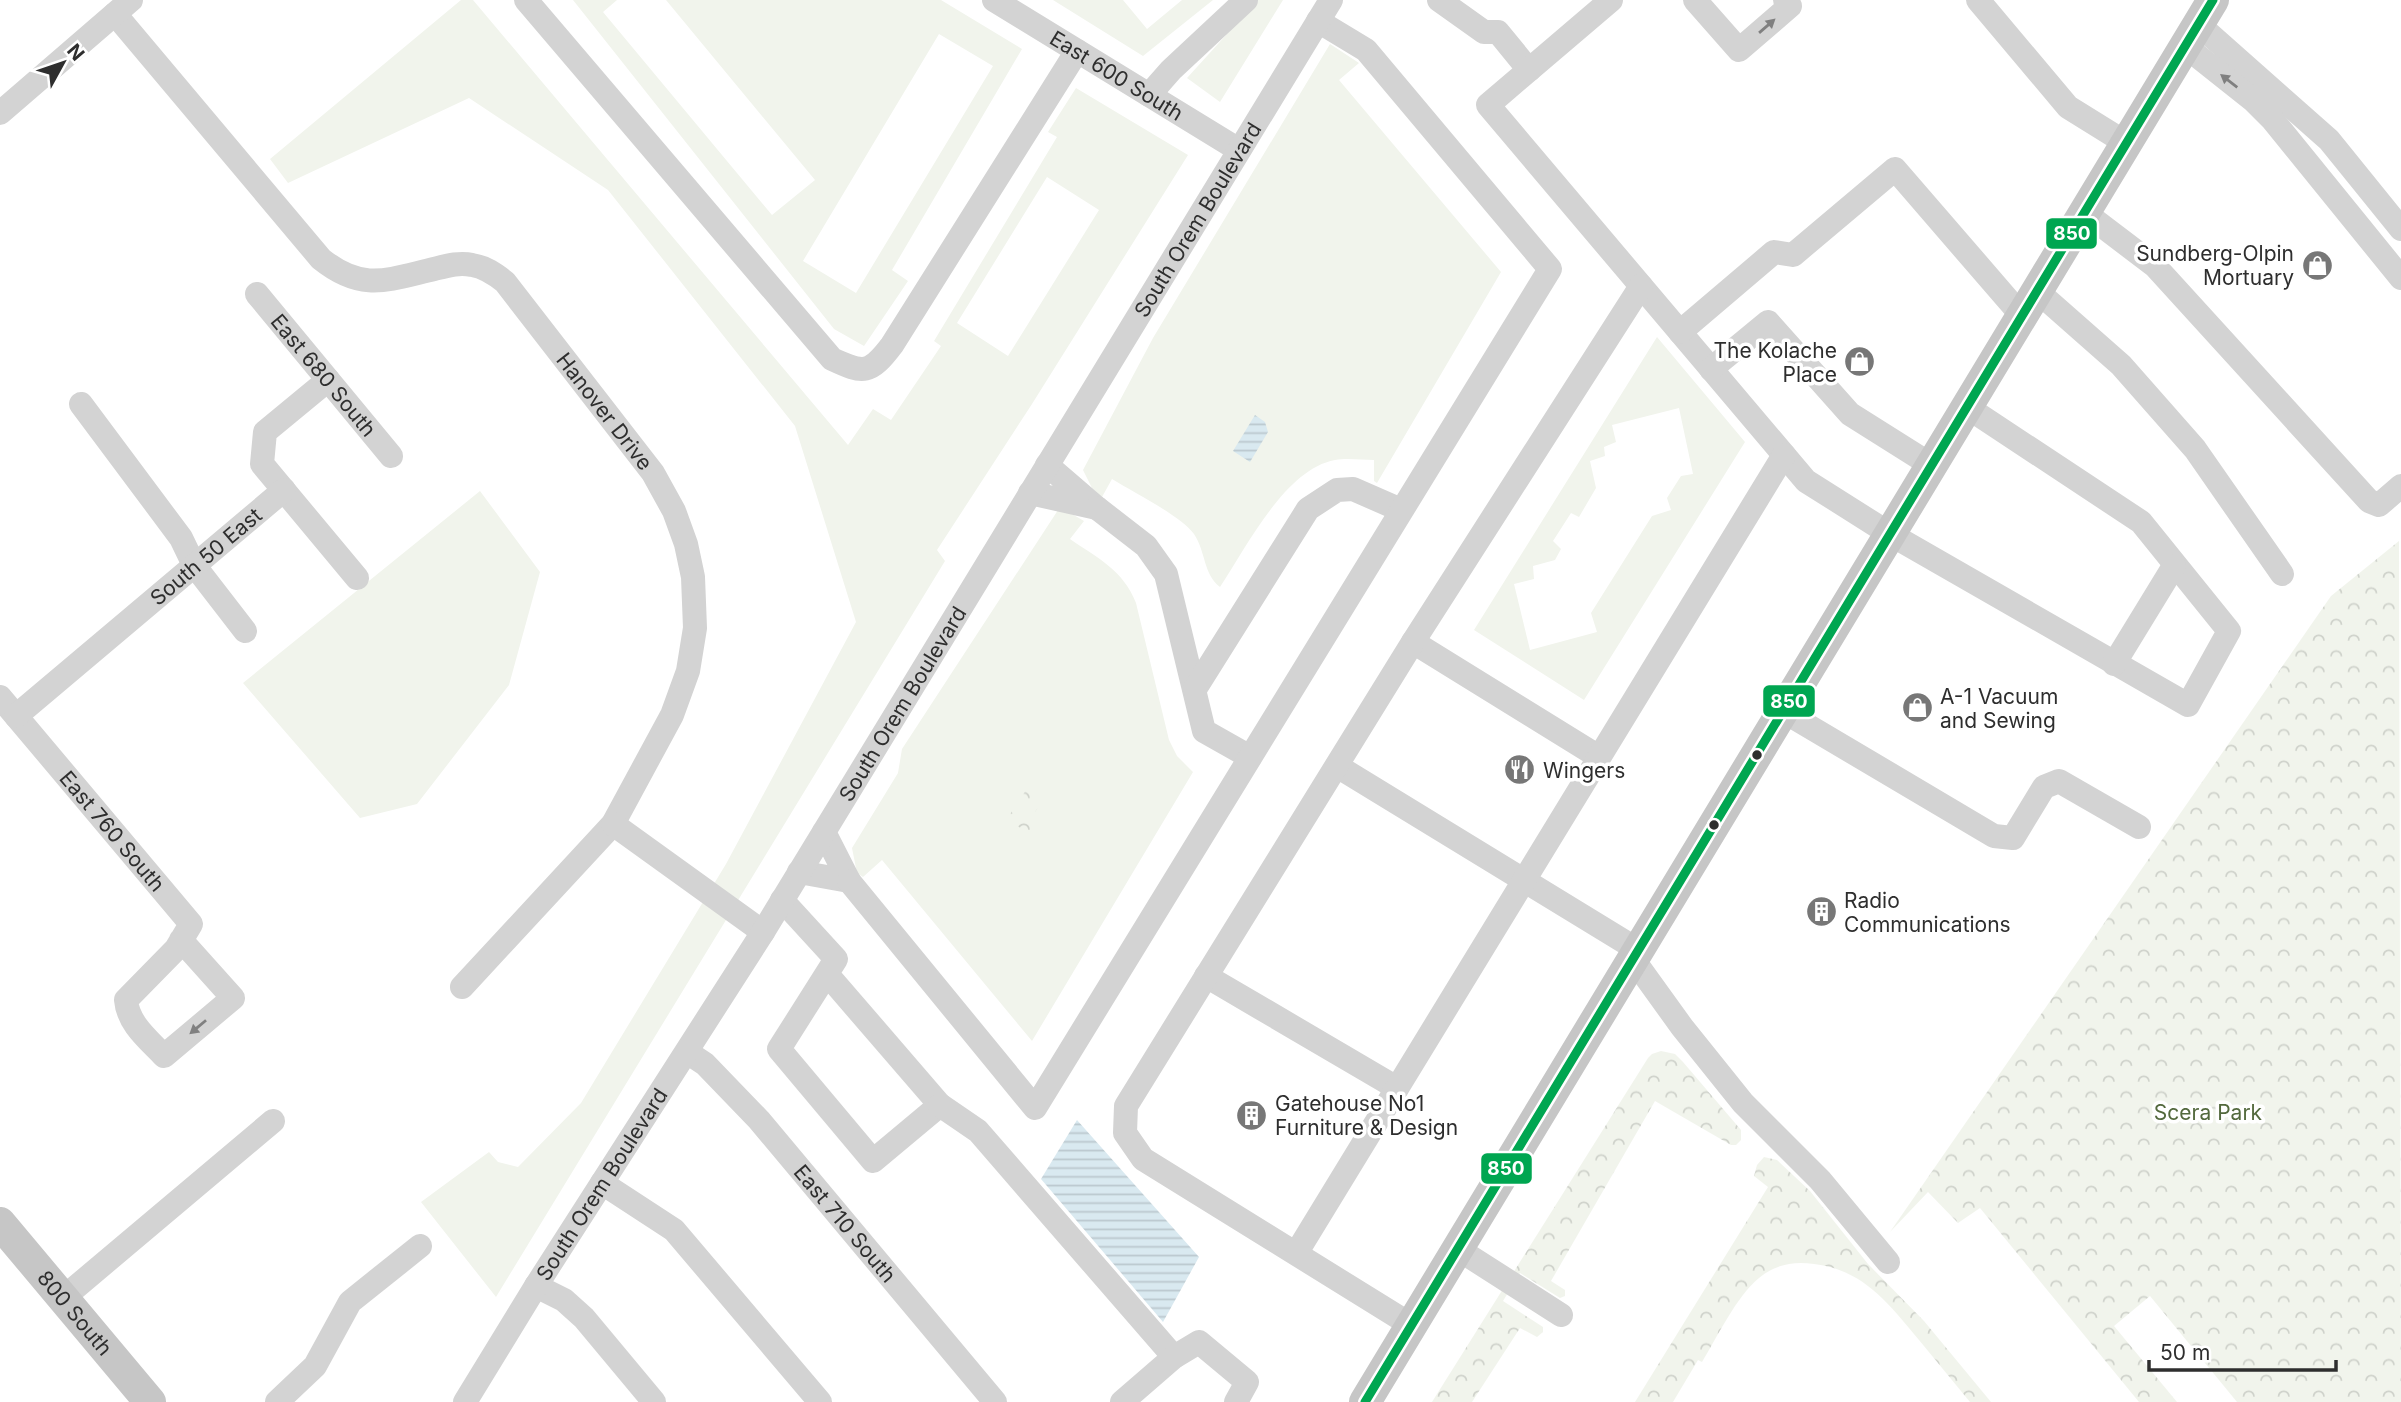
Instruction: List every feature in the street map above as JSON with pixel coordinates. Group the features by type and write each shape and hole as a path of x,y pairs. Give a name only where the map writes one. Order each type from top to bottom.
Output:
{"main road":[{"path":"1365,1402 2203,14"},
{"name":"800 South","path":"0,1223 150,1402"}],"street":[{"path":"526,0 832,359 860,370 882,358 892,345 1077,51"},
{"name":"East 600 South","path":"994,0 1239,150"},
{"path":"1149,95 1171,70 1246,0"},
{"path":"1439,0 1483,32 1497,32 1529,70"},
{"path":"1611,0 1488,105 1806,481 1890,534 2188,705 2229,631 2141,522 1968,407"},
{"path":"1695,0 1739,50 1790,6 1785,0"},
{"path":"1978,0 2068,107 2126,143"},
{"path":"0,113 123,7"},
{"name":"Hanover Drive","path":"123,7 321,259 337,271 351,278 372,281 453,264 471,265 490,271 505,282 653,473 674,511 686,544 693,577 695,628 688,671 672,715 613,824 462,987"},
{"path":"824,832 849,881 1035,1108 1550,269 1366,50 1324,10"},
{"name":"South Orem Boulevard","path":"465,1402 536,1286 763,932 1324,10"},
{"path":"2203,14 2253,100 2272,119 2401,278"},
{"path":"2203,14 2329,140 2401,229"},
{"path":"1680,332 1774,252 1793,255 1895,169 2029,303 2121,365 2195,449 2282,575"},
{"path":"2084,212 2155,266 2369,502 2379,505 2401,486"},
{"path":"1411,1325 1143,1159 1125,1133 1126,1106 1413,642 1641,286"},
{"name":"East 680 South","path":"257,294 391,456"},
{"path":"1711,369 1768,322 1850,414 1931,465"},
{"path":"328,380 265,432 262,464 357,578"},
{"path":"81,404 181,538 194,565 245,631"},
{"path":"1297,1252 1784,455"},
{"path":"1047,465 1146,546 1166,574 1204,731 1250,757"},
{"path":"1195,689 1308,509 1337,490 1353,489 1401,510"},
{"name":"South 50 East","path":"16,716 284,490"},
{"path":"1030,493 1097,508"},
{"path":"2114,664 2174,566"},
{"path":"1413,642 1599,757"},
{"path":"0,697 16,716"},
{"path":"1783,711 1994,836 2013,838 2044,787 2059,781 2139,827"},
{"name":"East 760 South","path":"16,716 191,924 178,944"},
{"path":"1337,766 1524,880 1636,954 1682,1027 1743,1104 1820,1180 1888,1262"},
{"path":"613,824 763,932"},
{"path":"799,872 849,881"},
{"path":"782,900 836,959 779,1049 873,1161 940,1105"},
{"path":"178,944 233,998 164,1056 137,1027 127,1011 126,1000 178,944"},
{"path":"827,974 940,1105 978,1132 1174,1357"},
{"path":"1206,976 1397,1088"},
{"name":"East 710 South","path":"687,1052 705,1064 760,1120 995,1402"},
{"path":"63,1298 273,1121"},
{"path":"602,1183 674,1230 820,1402"},
{"path":"277,1402 315,1366 350,1302 420,1246"},
{"path":"1458,1249 1561,1315"},
{"path":"536,1286 564,1300 584,1318 654,1402"},
{"path":"1122,1402 1174,1357 1199,1342 1247,1382 1236,1402"}],"green space":[{"path":"461,0 473,0 848,445 873,409 891,420 941,346 934,341 1057,137 1048,132 1076,88 1188,155 937,550 945,561 496,1297 421,1202 489,1152 498,1162 518,1167 581,1103 726,864 856,622 795,426 608,190 469,98 288,183 270,159","holes":["1047,177 1099,210 1008,356 957,323"]},
{"path":"573,0 617,0 603,12 772,215 815,180 666,0 941,0 1022,49 892,270 908,281 864,346 834,329","holes":["939,34 993,66 856,293 803,261"]},
{"path":"1053,0 1123,0 1147,29 1182,0 1213,0 1143,56"},
{"path":"1258,0 1283,0 1220,102 1187,78"},
{"path":"1330,44 1359,63 1339,80 1501,272 1377,483 1374,481 1374,460 1340,459 1317,466 1300,478 1268,512 1220,587 1210,576 1198,541 1188,527 1112,479 1102,497 1092,488 1083,470 1153,338"},
{"path":"1657,337 1745,442 1584,700 1474,630","holes":["1679,408 1693,474 1681,476 1667,498 1671,510 1652,516 1591,613 1597,632 1530,650 1514,584 1534,579 1533,566 1555,560 1561,549 1553,541 1571,513 1579,517 1596,488 1590,461 1605,456 1604,447 1616,442 1612,425"]},
{"path":"480,491 540,572 509,685 417,804 360,818 243,683"},
{"path":"1060,507 1084,521 1070,539 1109,566 1131,592 1136,603 1169,740 1177,756 1193,772 1032,1041 882,860 863,877 857,873 852,848 898,773 902,749"},
{"name":"Scera Park","path":"2399,541 2401,1402 2237,1402 2150,1296 2114,1326 2177,1402 2139,1402 1980,1208 1958,1223 1928,1192 1890,1232 2331,596"},
{"path":"1026,790 1042,801 1033,815 1044,822 1034,837 1007,819"},
{"path":"1661,1051 1675,1054 1683,1062 1741,1130 1741,1140 1736,1145 1731,1145 1655,1101 1551,1281 1565,1290 1565,1296 1560,1298 1520,1273 1503,1301 1543,1327 1543,1332 1537,1337 1520,1328 1472,1402 1432,1402 1648,1058"},
{"path":"1764,1157 1777,1160 1810,1191 1868,1264 1924,1321 1991,1402 1970,1402 1897,1314 1861,1281 1832,1268 1799,1263 1772,1269 1751,1286 1735,1306 1702,1362 1698,1360 1673,1402 1635,1402 1768,1187 1754,1176 1757,1165"}],"shaded area":[{"path":"1255,415 1265,422 1268,432 1250,462 1233,451"},
{"path":"1077,1120 1199,1257 1163,1322 1041,1179"}],"transit line":[{"name":"850","path":"1365,1402 2213,0"}],"place":[{"name":"Sundberg-Olpin Mortuary","path":"2317,265"},
{"name":"The Kolache Place","path":"1860,362"},
{"name":"A-1 Vacuum and Sewing","path":"1917,708"},
{"name":"Wingers","path":"1520,770"},
{"name":"Radio Communications","path":"1821,912"},
{"name":"Gatehouse No1 Furniture & Design","path":"1252,1115"}]}
